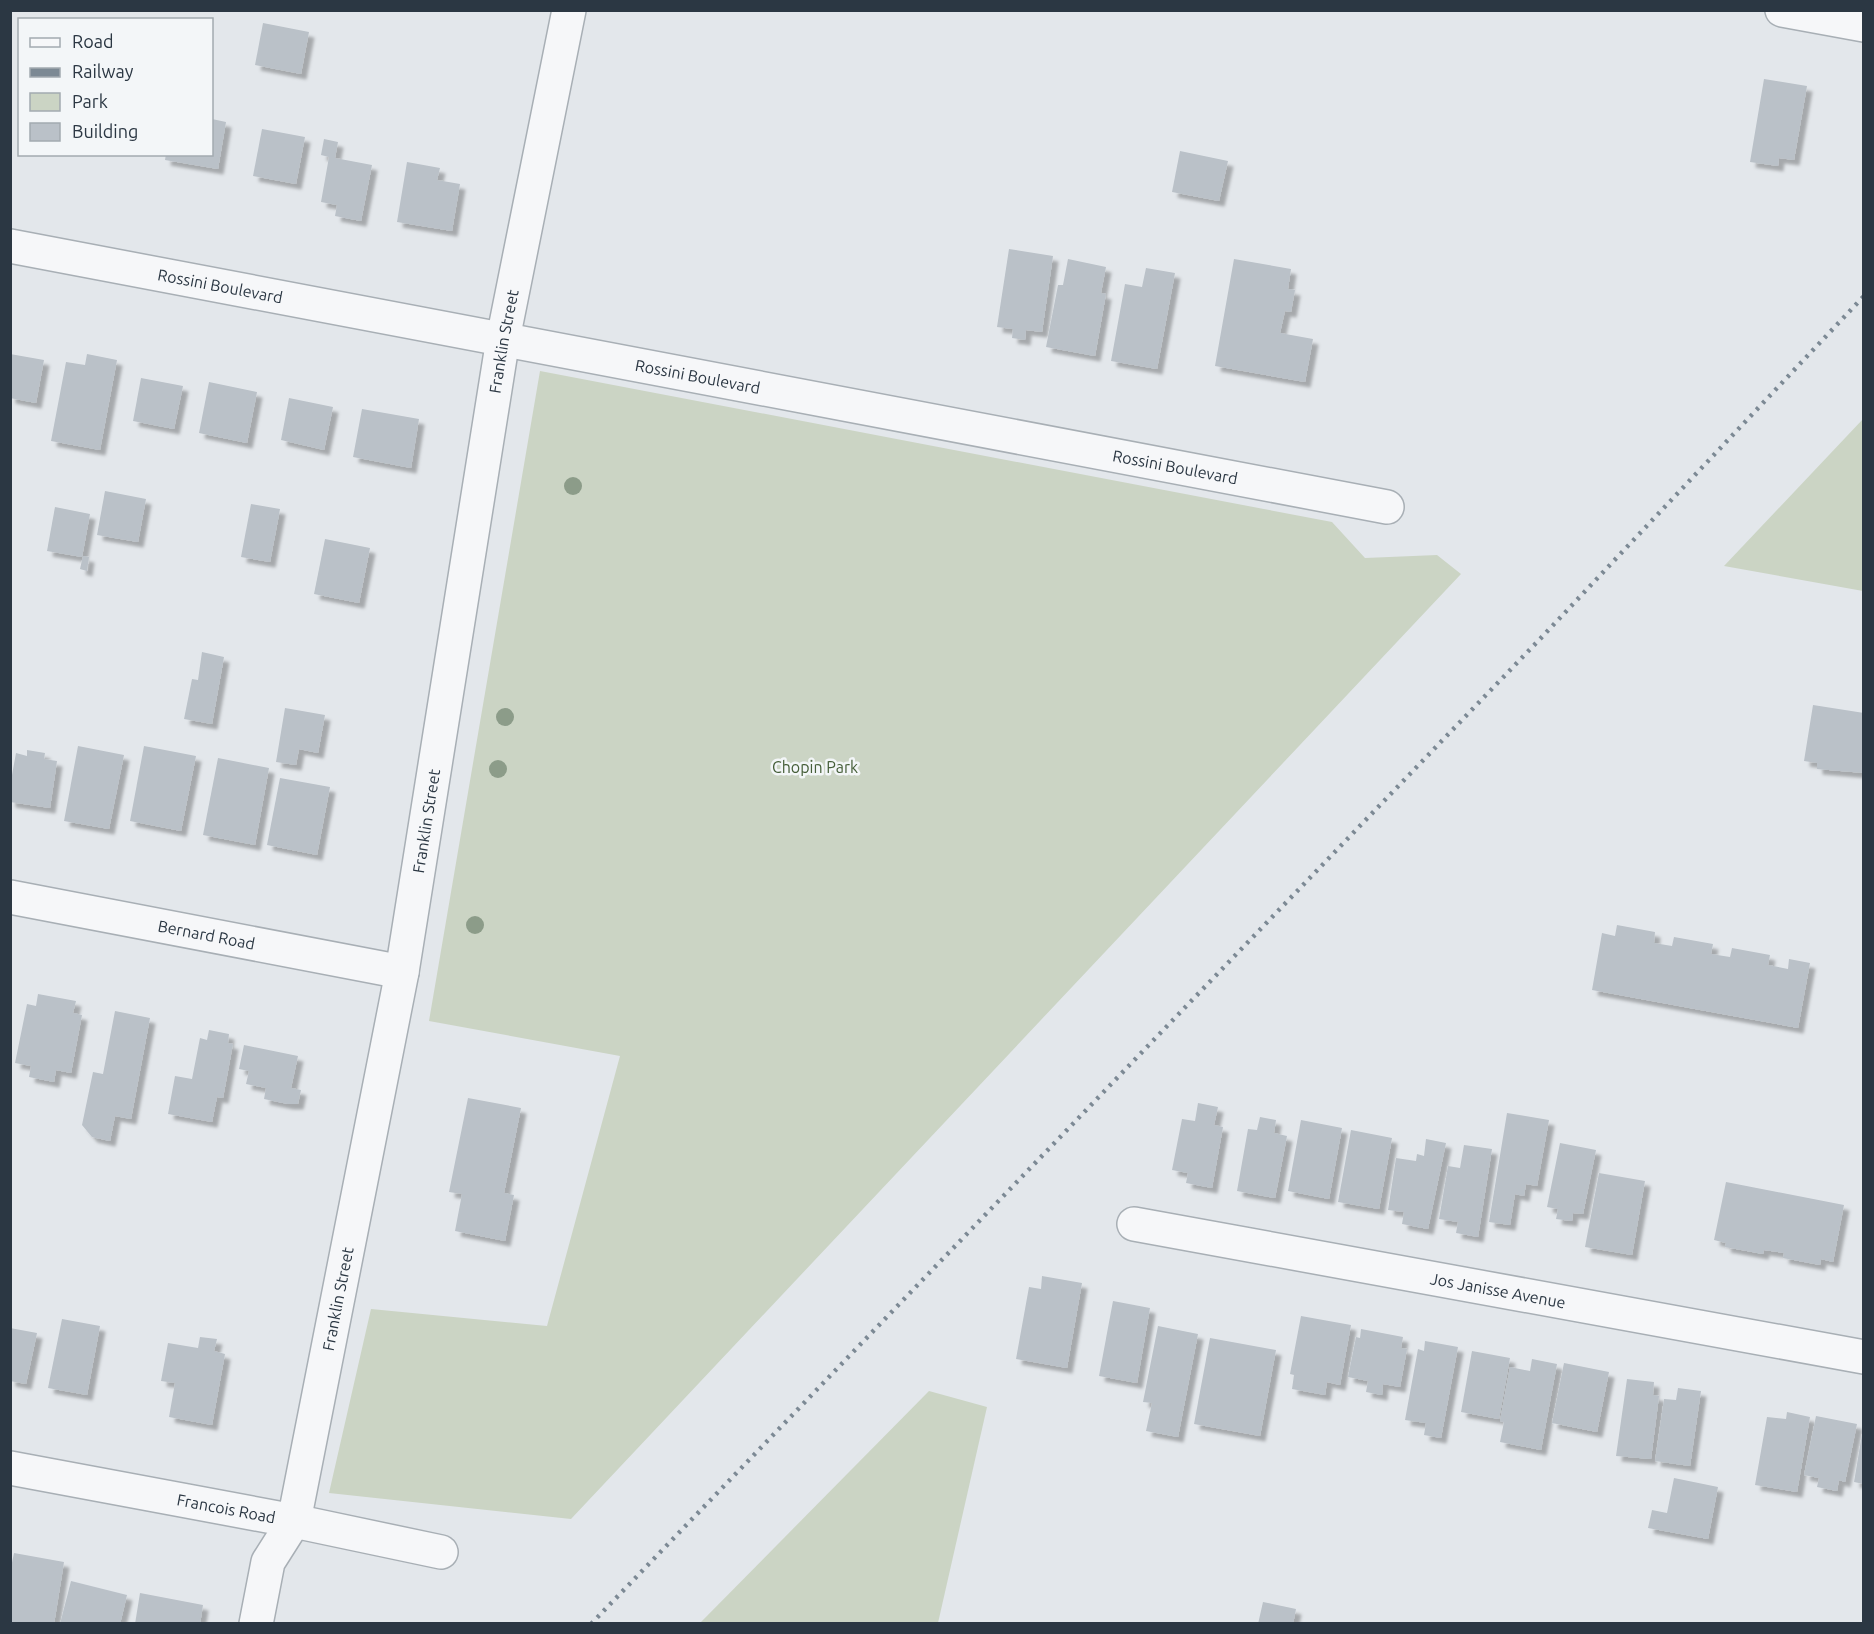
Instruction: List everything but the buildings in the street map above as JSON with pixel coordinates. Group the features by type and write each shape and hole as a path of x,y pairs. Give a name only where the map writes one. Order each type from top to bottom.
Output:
{"street":[{"name":"Franklin Street","path":"255,1623 268,1562 294,1521 402,972 503,339 569,10"},
{"path":"1782,10 1863,26"},
{"name":"Rossini Boulevard","path":"10,246 1387,507"},
{"name":"Bernard Road","path":"10,897 402,972"},
{"name":"Jos Janisse Avenue","path":"1134,1224 1863,1357"},
{"name":"Francois Road","path":"10,1468 294,1521 441,1552"}],"green space":[{"name":"Chopin Park","path":"540,371 1332,522 1365,558 1437,555 1461,574 571,1519 329,1493 371,1309 547,1326 620,1056 429,1021"},
{"path":"1863,419 1863,591 1724,566"},
{"path":"929,1391 987,1407 938,1623 700,1623"}],"railway":[{"path":"591,1624 1540,639 1864,296"}]}
